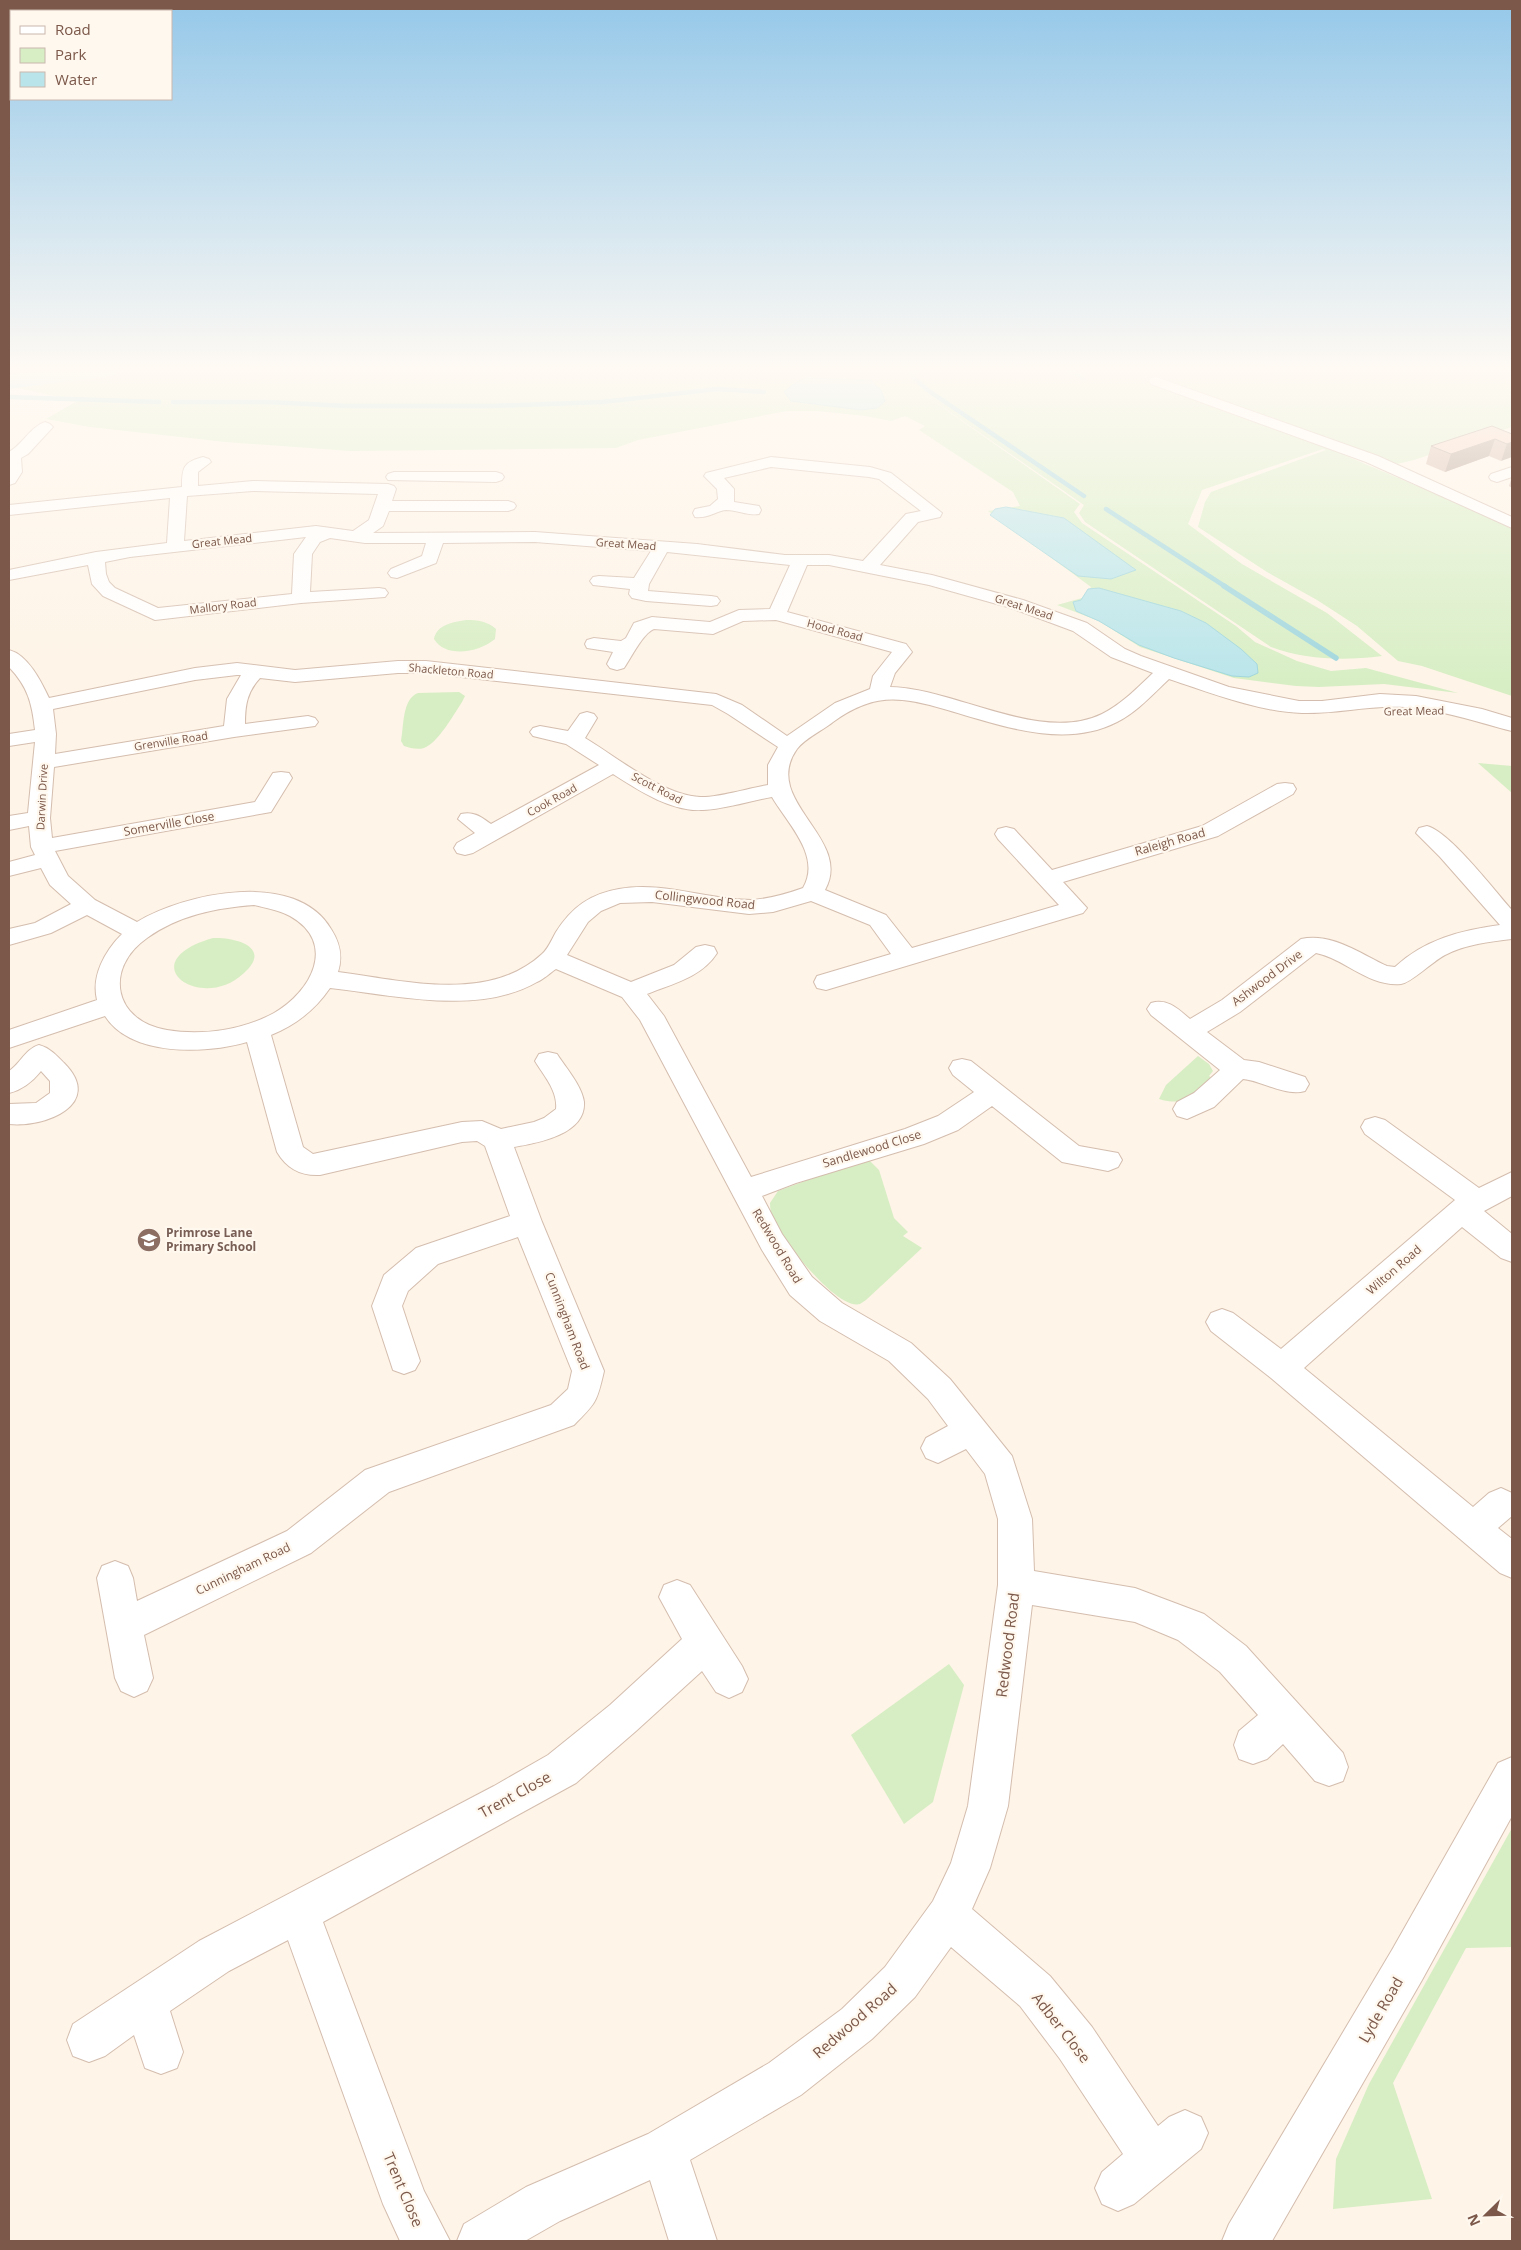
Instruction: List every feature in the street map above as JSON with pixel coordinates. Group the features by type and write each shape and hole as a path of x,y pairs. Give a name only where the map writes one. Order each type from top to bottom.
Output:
{"street":[{"path":"175,546 189,474"},
{"path":"701,513 722,505 726,501 728,493 726,487 712,476 720,474"},
{"path":"868,566 912,518 934,513 885,476 874,474"},
{"path":"1405,474 1512,523"},
{"path":"1497,478 1507,474"},
{"path":"9,510 253,486 322,489 392,480 496,477"},
{"path":"357,536 377,522 392,480"},
{"path":"722,505 752,510"},
{"path":"382,506 508,506"},
{"name":"Great Mead","path":"9,575 96,557 296,532 330,532 375,538 523,537 662,546 801,560 829,560 868,566 948,584 1044,613 1080,627 1118,652 1223,691 1276,716 1304,722 1333,722 1381,711 1413,709 1463,711 1512,725"},
{"path":"330,532 314,538 303,554 301,598 379,593"},
{"path":"397,573 430,559 436,538"},
{"path":"662,546 637,591 641,595 711,601"},
{"name":"Mallory Road","path":"96,557 97,574 100,584 110,592 155,614 301,598"},
{"path":"594,644 621,656 641,627 652,623 713,628 740,616 758,614 777,615 801,560"},
{"path":"599,581 640,584"},
{"name":"Hood Road","path":"777,615 899,648 902,652 881,677 880,693"},
{"name":"Darwin Drive","path":"9,656 32,679 42,705 46,734 39,818 45,853 58,880 87,905 138,933"},
{"name":"Shackleton Road","path":"42,705 195,674 237,669 295,676 398,667 426,667 702,698 726,704 773,738 789,745"},
{"path":"907,958 878,920 812,893 820,878 820,862 816,850 778,789 775,776 781,758 789,745 835,711 858,699 880,693 912,694 1030,726 1063,728 1101,722 1118,714 1166,671"},
{"path":"234,731 236,696 241,686 254,672"},
{"path":"9,685 32,679"},
{"path":"573,740 587,718"},
{"name":"Grenville Road","path":"44,762 234,731 308,722"},
{"name":"Scott Road","path":"540,732 560,734 573,740 666,795 691,804 702,804 778,789"},
{"path":"9,740 46,734"},
{"name":"Cook Road","path":"465,848 614,765"},
{"name":"Somerville Close","path":"9,869 45,853 136,830 263,808 281,778"},
{"name":"Raleigh Road","path":"1047,879 1210,831 1277,793 1292,810"},
{"path":"9,823 39,818"},
{"path":"469,819 490,834"},
{"path":"136,830 138,852"},
{"path":"1426,833 1448,852 1512,924"},
{"path":"827,983 1075,908 1006,834"},
{"path":"1448,852 1470,846"},
{"name":"Collingwood Road","path":"324,979 415,990 452,992 483,990 512,983 538,970 553,958 574,920 585,909 605,900 644,894 748,907 781,903 812,893"},
{"path":"254,898 274,902 305,914 322,932 327,942 329,954 324,979 312,996 284,1018 257,1031 195,1042 146,1034 128,1025 116,1015 110,1005 106,990 109,971 120,949 138,933 165,917 197,905 226,899 254,898"},
{"path":"9,937 43,928 87,905"},
{"name":"Ashwood Drive","path":"1189,1032 1231,1006 1310,945 1322,945 1382,974 1401,976 1413,962 1436,948 1482,935 1512,931"},
{"path":"553,958 631,992 684,971 706,953"},
{"name":"Redwood Road","path":"481,2241 543,2204 664,2150 785,2079 857,2024 900,1982 948,1916 970,1868 988,1806 1016,1585 1015,1519 1000,1467 939,1389 900,1352 831,1312 801,1286 772,1242 651,1016 631,992"},
{"path":"27,1042 110,1005"},
{"path":"1160,1009 1237,1069 1259,1071 1296,1084"},
{"path":"257,1031 292,1152 307,1165 320,1164 462,1132 482,1131 497,1140 557,1125 567,1115 570,1105 568,1096 548,1061"},
{"path":"9,1084 25,1072 27,1042"},
{"path":"9,1114 24,1115 50,1108 62,1100 64,1095 64,1081 60,1074 50,1068 27,1042"},
{"path":"962,1068 1072,1155 1108,1160"},
{"path":"1188,1109 1204,1100 1237,1069"},
{"name":"Sandlewood Close","path":"744,1191 787,1175 914,1138 948,1124 993,1092"},
{"path":"1375,1128 1470,1206 1512,1250"},
{"name":"Cunningham Road","path":"124,1626 298,1542 377,1482 562,1415 582,1396 588,1371 527,1222 497,1140"},
{"name":"Wilton Road","path":"1282,1368 1470,1206 1512,1182"},
{"path":"404,1361 387,1306 395,1284 427,1256 527,1222"},
{"path":"1222,1322 1282,1368 1474,1527 1512,1561"},
{"path":"938,1448 972,1430"},
{"path":"1474,1527 1501,1504"},
{"path":"115,1578 134,1678"},
{"path":"1016,1585 1136,1605 1190,1627 1233,1659 1328,1767"},
{"path":"677,1597 729,1680"},
{"name":"Trent Close","path":"89,2040 214,1956 508,1800 562,1768 623,1718 705,1642"},
{"path":"1253,1745 1284,1718"},
{"name":"Lyde Road","path":"1246,2241 1407,1965 1512,1777"},
{"name":"Trent Close","path":"299,1912 406,2204 426,2241"},
{"name":"Adber Close","path":"948,1916 1035,1991 1076,2043 1169,2146 1118,2188"},
{"path":"146,2002 161,2052"},
{"path":"664,2150 693,2241"}],"green space":[{"path":"986,474 1037,474 1080,504 1074,512 1082,523 1236,626 1255,642 1297,661 1331,671 1366,668 1458,693 1384,684 1319,687 1234,678 1140,647 1099,621 1057,605 1082,598 1091,587 988,511 1020,506 1013,492"},
{"path":"1039,474 1249,474 1202,490 1188,524 1242,564 1327,613 1382,656 1354,659 1312,657 1271,647 1085,522 1079,513 1084,505"},
{"path":"1260,474 1389,474 1474,510 1512,529 1512,696 1422,666 1398,661 1357,626 1317,600 1267,572 1198,527 1205,502 1211,492"},
{"path":"466,620 474,620 493,626 496,629 495,639 489,644 472,650 455,651 439,645 434,639 442,627"},
{"path":"459,692 465,696 462,702 435,740 421,749 404,746 401,741 406,707 413,696 418,693"},
{"path":"1478,763 1512,766 1512,793"},
{"path":"213,938 231,939 248,945 253,950 252,964 244,973 227,984 209,988 193,986 181,980 175,970 176,959 188,948"},
{"path":"1198,1056 1209,1064 1213,1071 1209,1076 1218,1082 1212,1088 1191,1099 1175,1102 1159,1099 1166,1085"},
{"path":"867,1158 879,1170 894,1218 908,1232 903,1236 922,1248 860,1304 851,1303 840,1298 804,1264 776,1226 770,1203 778,1191"},
{"path":"949,1664 964,1685 933,1802 904,1824 851,1735"},
{"path":"1512,1828 1512,1947 1466,1948 1393,2083 1432,2199 1333,2209 1336,2159 1369,2084"}],"water":[{"path":"1006,507 1064,518 1136,570 1111,579 1078,576 990,515 995,509"},
{"path":"1099,588 1181,611 1206,623 1241,649 1257,664 1258,673 1249,677 1232,676 1174,658 1139,645 1099,621 1076,611 1073,602 1081,600 1088,589"}],"waterway":[{"path":"1052,474 1084,496"},
{"path":"1106,509 1226,587"},
{"path":"1224,586 1336,658"}],"place":[{"name":"Primrose Lane Primary School","path":"149,1240"}]}
